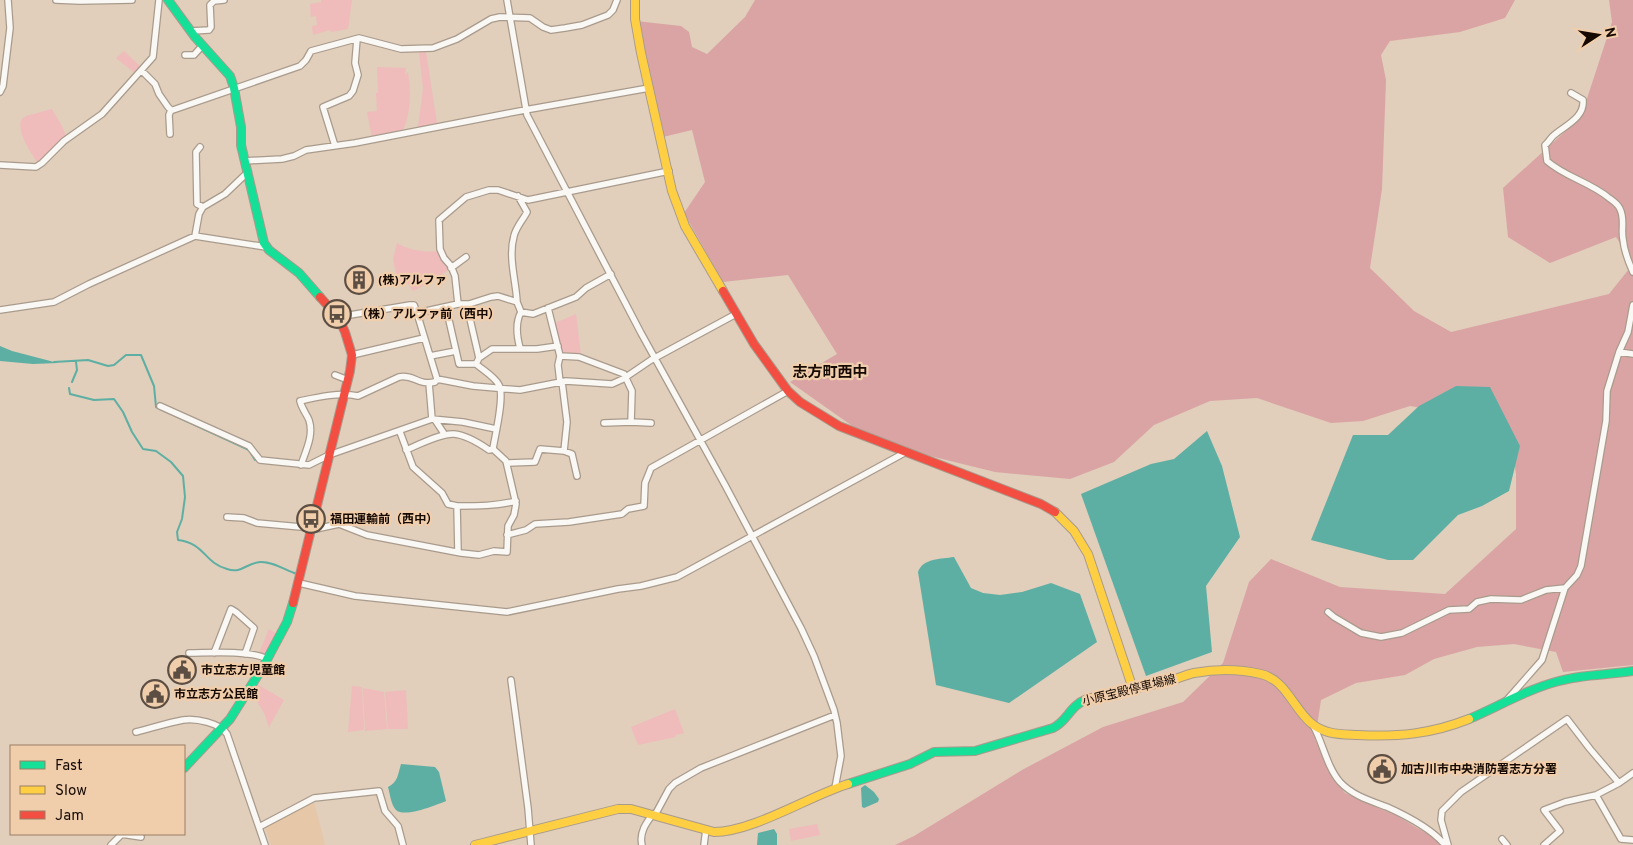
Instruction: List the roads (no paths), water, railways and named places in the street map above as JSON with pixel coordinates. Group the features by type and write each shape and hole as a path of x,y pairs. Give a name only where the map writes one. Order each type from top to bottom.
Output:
{"street":[{"path":"0,92 3,86 10,28 8,0"},
{"path":"56,0 132,0"},
{"path":"0,165 36,167 64,141 102,114 153,57 159,0"},
{"path":"168,0 202,46 224,68 234,88 241,126 241,145 244,161 257,219 266,247"},
{"path":"191,32 209,30 211,27 210,5 214,1 224,0"},
{"path":"508,0 526,116 752,536 814,656 835,715 838,730 840,756 835,788"},
{"path":"171,110 300,66 311,51 357,39 401,49 428,48 457,39 491,20 510,16 530,18 543,27 552,30 582,25 608,15 613,10 617,0"},
{"path":"635,0 635,19 672,191 685,226 754,344 788,391 800,402 839,426 1041,504 1067,521 1079,537 1088,554 1133,689"},
{"path":"335,146 323,108 349,96 353,91 358,75 355,63 357,39"},
{"path":"185,55 194,55 202,46"},
{"path":"142,71 155,84 159,94 171,110"},
{"path":"244,161 282,159 306,150 355,143 649,88"},
{"path":"1571,93 1584,100 1584,104 1581,112 1573,121 1545,145 1547,161 1556,169 1600,190 1620,207 1623,218 1622,237 1626,256 1633,272"},
{"path":"170,134 169,115 171,110"},
{"path":"200,146 196,152 197,204 203,207"},
{"path":"458,304 455,276 440,249 439,220 440,217 466,197 489,190 498,190 528,200 669,171"},
{"path":"195,236 199,214 203,207 225,194 247,174"},
{"path":"518,196 527,212 518,227 512,243 512,266 517,302 521,312 517,324 520,348"},
{"path":"0,310 54,302 82,287 195,236 266,247 299,273 338,317 345,332 352,355 348,380 288,622 230,719 185,767"},
{"path":"452,268 466,257"},
{"path":"521,312 533,314 576,297 586,288 611,274"},
{"path":"417,313 458,304 469,304 498,296 517,302"},
{"path":"469,304 477,361 501,388 500,413 493,449"},
{"path":"338,317 414,305 436,380"},
{"path":"1502,705 1542,660 1559,602 1565,588 1577,575 1581,566 1606,421 1607,391 1619,352 1628,332 1633,305"},
{"path":"446,307 459,364 477,361 492,350 520,348 537,350 558,346"},
{"path":"548,308 560,356 558,365 567,422 564,451"},
{"path":"302,465 311,431 309,419 300,401 313,397 358,396 406,375 426,384 436,380 473,386 520,390 572,381 612,384 655,358 736,314"},
{"path":"352,355 424,338"},
{"path":"430,356 456,351"},
{"path":"1619,352 1633,354"},
{"path":"560,356 579,357 624,374 632,392 631,422"},
{"path":"334,375 348,380"},
{"path":"429,384 434,420 445,435"},
{"path":"507,535 526,530 535,524 569,522 622,514 628,508 644,506 645,483 651,468 788,391"},
{"path":"160,406 249,446 260,460 309,466 329,456 434,420 463,422 496,430"},
{"path":"604,423 651,423"},
{"path":"400,432 413,467 420,476 442,493 448,504 457,506 499,505 516,501"},
{"path":"227,517 244,518 257,523 311,529 340,524 366,535 458,552 479,555 494,551 506,552 508,526 514,515 516,501 507,463 493,449 489,450 479,443 459,435 445,435 406,450"},
{"path":"507,463 534,462 540,449 564,451 572,454 577,476"},
{"path":"299,583 355,596 507,612 677,577 906,452"},
{"path":"457,506 458,552"},
{"path":"1328,612 1361,633 1381,637 1409,630 1449,610 1469,609 1477,602 1491,599 1521,600 1546,590 1565,588"},
{"path":"214,654 231,609 254,628 245,654"},
{"path":"188,653 261,655 267,659"},
{"path":"1314,727 1330,733 1395,737 1414,735 1454,725 1558,681 1578,676 1633,670"},
{"name":"小原宝殿停車場線","path":"475,845 618,809 631,809 654,814 720,832 752,824 835,788 910,764 934,752 975,751 1053,728 1059,725 1074,705 1085,699 1176,679 1188,674 1210,671 1255,672 1268,675 1276,680 1306,720 1314,727"},
{"path":"511,680 532,845"},
{"path":"642,845 640,839 642,832 669,789 675,783 701,768 835,715"},
{"path":"136,732 185,719 216,724 223,728 227,734 265,845"},
{"path":"1446,845 1441,820 1442,811 1461,792 1567,719 1619,783"},
{"path":"1314,727 1330,767 1340,782 1354,794 1405,816 1437,835 1446,845"},
{"path":"1544,845 1560,831 1544,810 1565,802 1596,795 1633,773"},
{"path":"259,827 314,798 380,791 384,811 398,826 403,845"},
{"path":"1596,795 1621,838 1633,840"},
{"path":"704,845 706,829"},
{"path":"111,845 120,835"},
{"path":"128,835 141,837"},
{"path":"1502,839 1507,845"}],"water":[{"path":"0,346 58,363 33,364 0,361"},
{"path":"1456,386 1490,387 1520,446 1509,491 1482,506 1458,515 1413,560 1388,560 1311,540 1353,435 1388,435 1419,406"},
{"path":"1207,431 1222,466 1240,537 1206,586 1212,652 1146,676 1081,494 1151,464 1174,459"},
{"path":"954,557 971,588 983,593 1000,595 1022,592 1051,583 1080,594 1097,642 1009,703 936,685 918,572 920,567 928,562"},
{"path":"401,764 435,767 439,772 446,801 413,812 406,813 396,810 388,787 396,780"},
{"path":"865,785 879,799 878,802 864,808 862,807 861,788"},
{"path":"774,829 777,834 777,845 757,845 758,833"}],"waterway":[{"path":"54,362 88,360 108,366 114,365 126,355 141,355 154,386 156,407 249,450 255,460"},
{"path":"72,382 77,370 76,362"},
{"path":"69,388 70,394 94,400 114,399 143,449 156,451 171,462 183,476 185,497 182,519 177,532 178,540 194,545 213,562 227,569 237,570 255,563 265,562 297,574"}],"place":[{"name":"(株)アルファ","path":"359,280"},
{"name":"（株）アルファ前（西中）","path":"337,314"},
{"name":"福田運輸前（西中）","path":"311,519"},
{"name":"市立志方児童館","path":"182,670"},
{"name":"市立志方公民館","path":"155,694"},
{"name":"加古川市中央消防署志方分署","path":"1382,769"}],"district":[{"name":"志方町西中","path":"830,372"}]}
